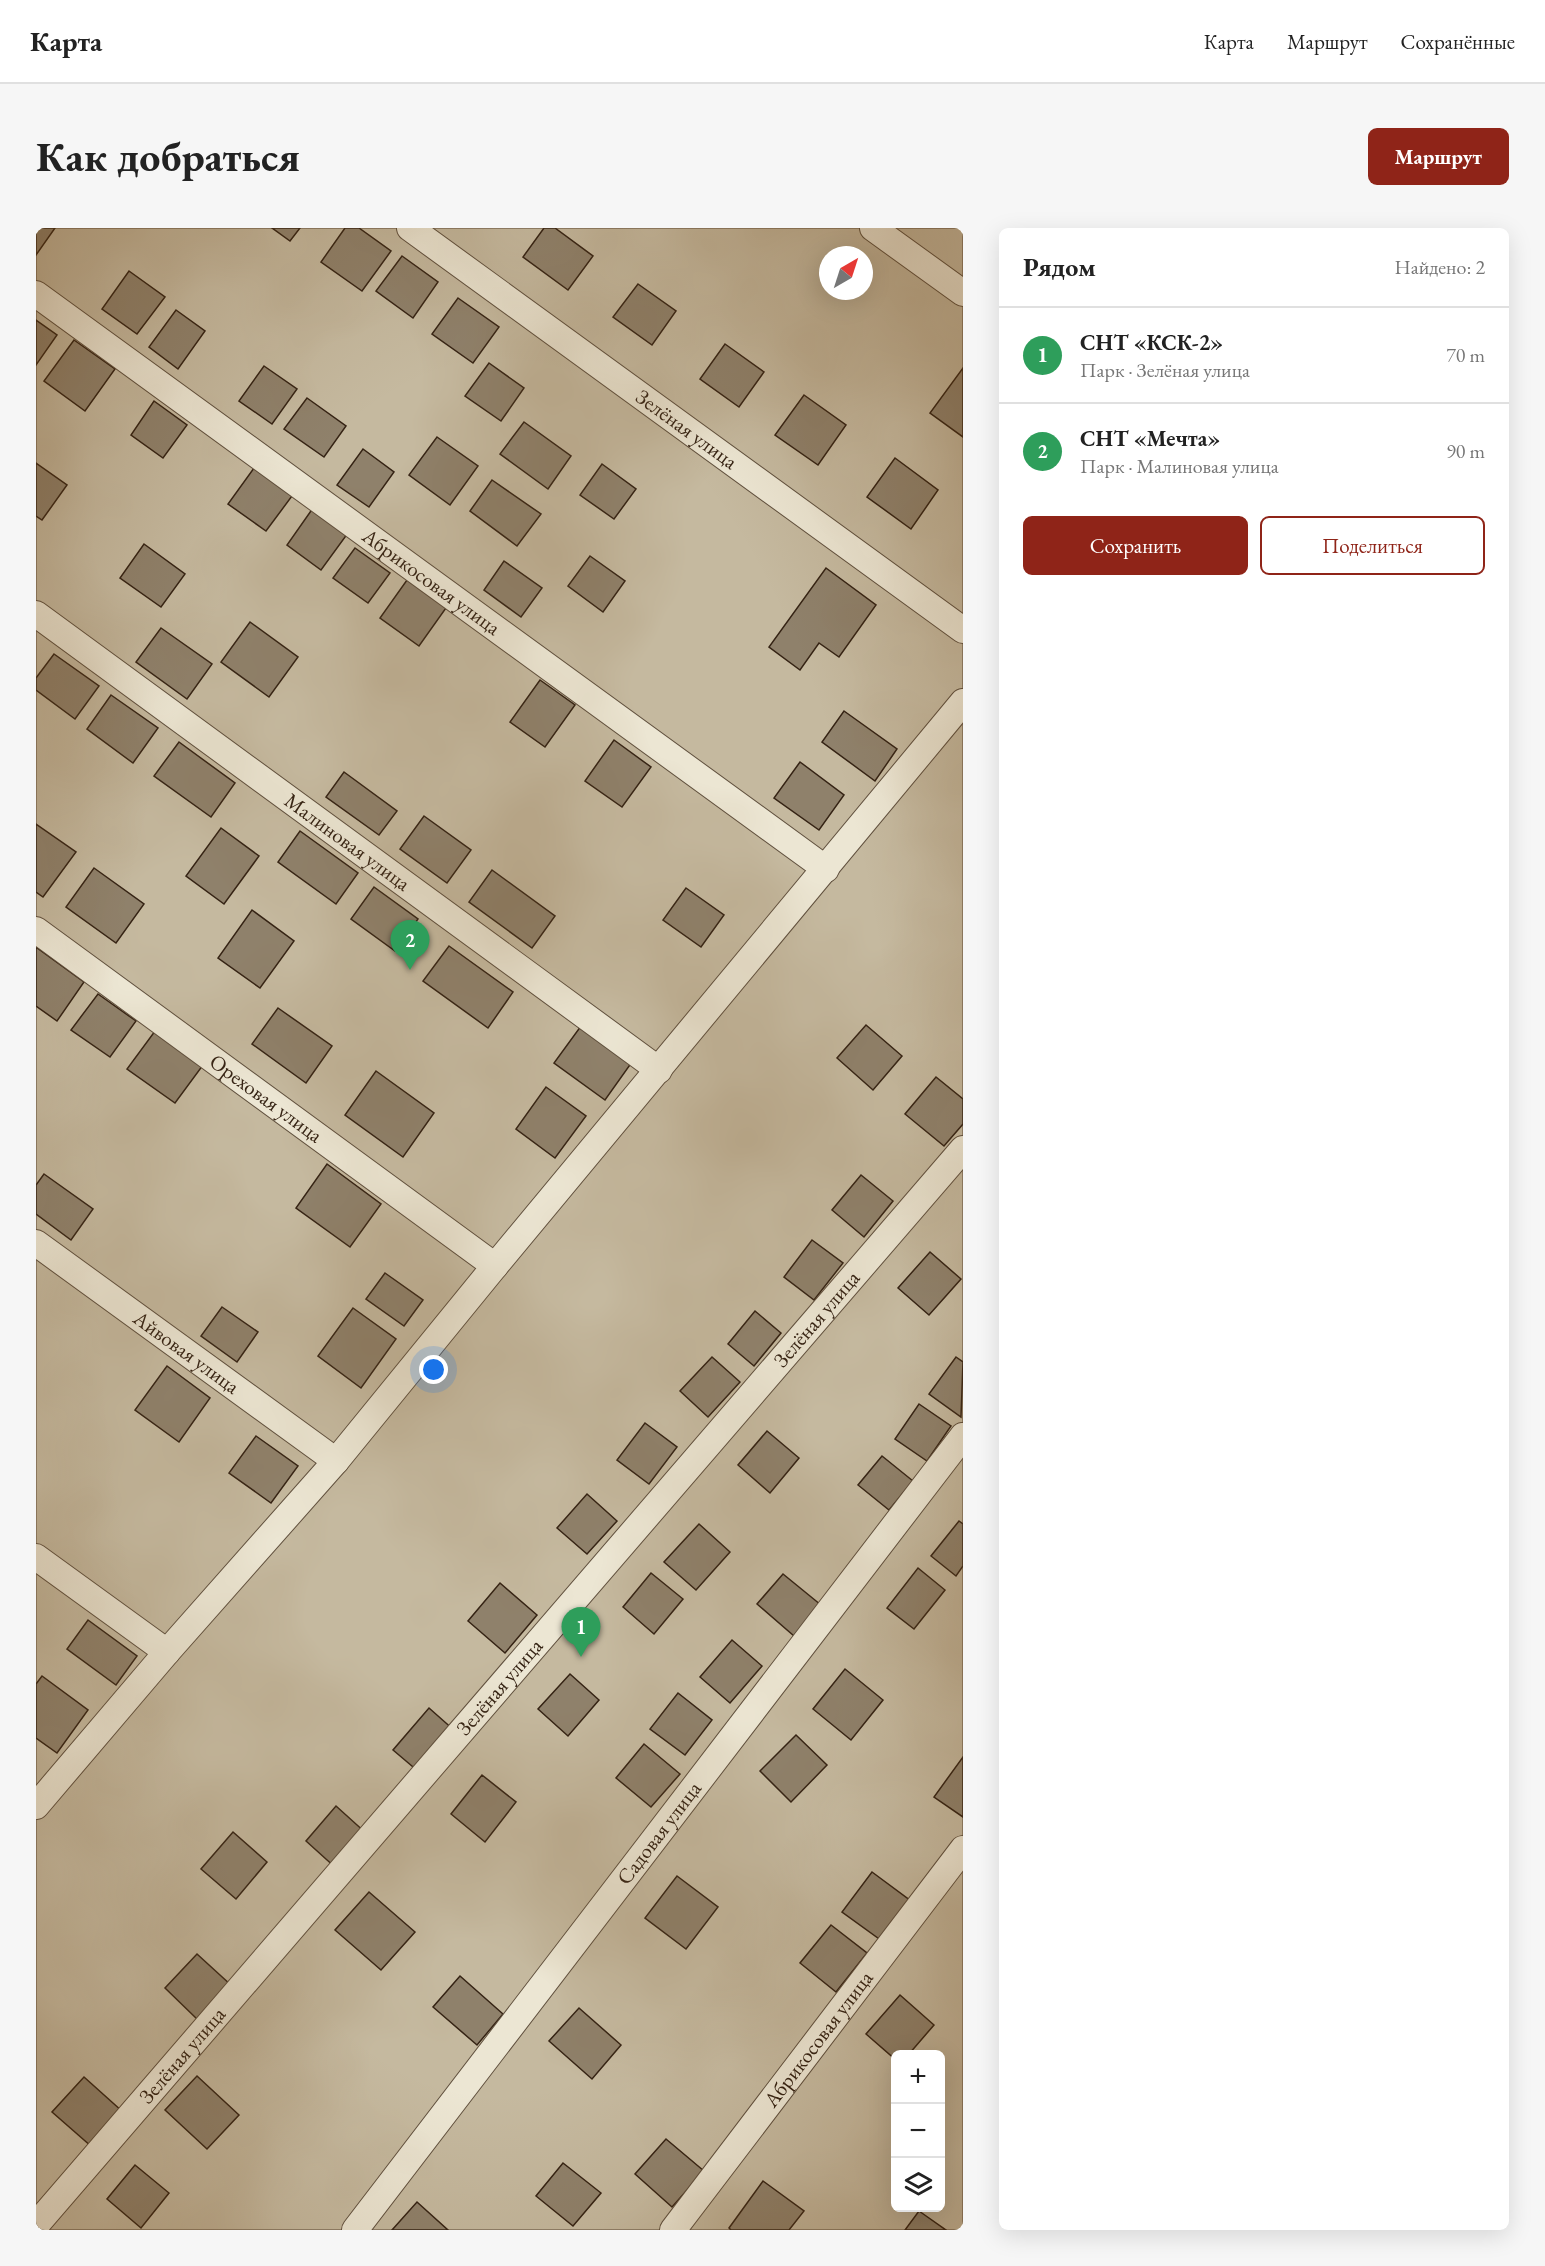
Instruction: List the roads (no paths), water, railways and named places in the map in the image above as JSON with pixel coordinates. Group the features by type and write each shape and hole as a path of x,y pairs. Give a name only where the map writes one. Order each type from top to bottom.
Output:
{"street":[{"name":"Зелёная улица","path":"410,228 963,630"},
{"path":"873,228 963,293"},
{"name":"Абрикосовая улица","path":"36,294 826,869"},
{"name":"Малиновая улица","path":"36,614 659,1070"},
{"path":"36,1806 167,1652 336,1461 963,702"},
{"name":"Ореховая улица","path":"36,930 495,1266"},
{"name":"Зелёная улица","path":"36,2225 963,1149"},
{"name":"Айвовая улица","path":"36,1243 336,1461"},
{"name":"Садовая улица","path":"355,2230 963,1436"},
{"path":"36,1557 167,1652"},
{"name":"Абрикосовая улица","path":"673,2230 963,1849"}],"place":[{"name":"СНТ «Мечта»","path":"410,970"},
{"name":"СНТ «КСК-2»","path":"581,1657"}]}
